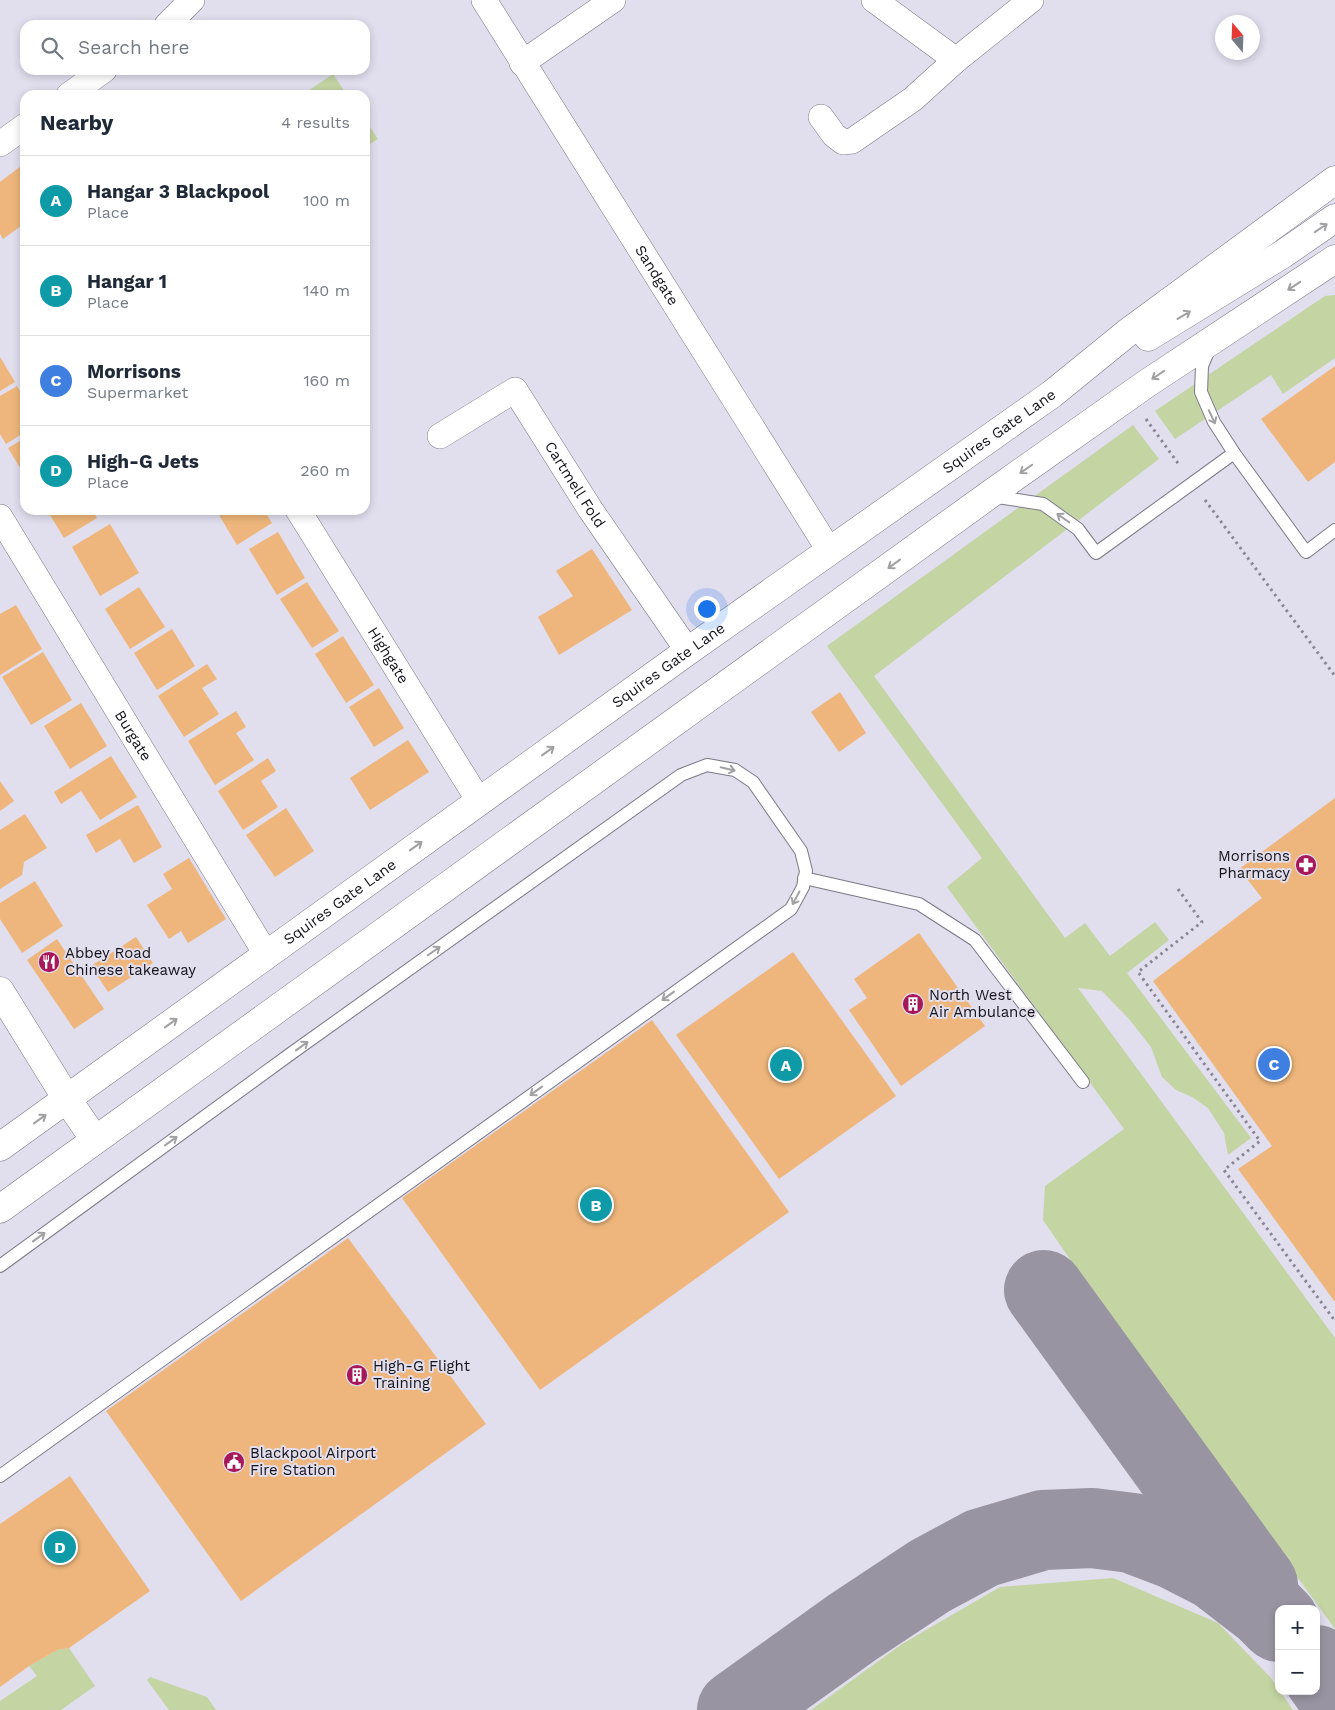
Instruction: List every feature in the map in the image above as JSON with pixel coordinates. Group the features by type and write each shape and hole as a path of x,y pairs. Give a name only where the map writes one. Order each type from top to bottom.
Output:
{"main road":[{"name":"Squires Gate Lane","path":"0,1147 829,550 1052,394 1127,333 1335,180"},
{"path":"1052,394 1210,300 1335,218"},
{"path":"0,1208 989,495 1214,338 1335,260"},
{"path":"0,991 67,1099 95,1140"}],"street":[{"path":"172,20 192,0"},
{"name":"Sandgate","path":"484,0 829,550"},
{"path":"522,63 613,0"},
{"path":"874,0 956,60"},
{"path":"821,117 834,135 843,142 852,141 913,99 956,60 1031,0"},
{"path":"76,90 97,75"},
{"path":"0,144 20,130"},
{"name":"Cartmell Fold","path":"440,436 515,390 590,509 688,651"},
{"name":"Highgate","path":"301,515 479,801"},
{"name":"Burgate","path":"0,517 266,954"}],"lane":[{"path":"1214,338 1202,366 1201,392 1214,422 1234,453 1306,552 1335,530"},
{"path":"989,495 1043,504 1078,529 1096,553 1234,453"},
{"path":"0,1266 312,1039 681,775 707,765 735,770 753,782 801,850 806,871 803,887 791,909 786,913 0,1476"},
{"path":"804,878 919,904 975,940 1083,1082"}],"path":[{"path":"1129,396 1335,676"},
{"path":"1178,889 1202,922 1138,972 1260,1141 1224,1170 1335,1321"}],"green space":[{"path":"334,75 344,90 309,90"},
{"path":"370,127 378,139 370,144"},
{"path":"1335,295 1335,358 1283,394 1271,375 1175,439 1155,411 1325,296"},
{"path":"1133,425 1159,459 874,676 1065,938 1085,923 1110,956 1155,922 1169,940 1127,973 1251,1138 1228,1155 1224,1133 1208,1108 1192,1097 1176,1090 1162,1077 1151,1047 1129,1019 1102,991 1078,988 1335,1338 1335,1629 1320,1608 1320,1605 1318,1605 1138,1358 1043,1220 1045,1186 1124,1129 947,887 982,858 827,646"},
{"path":"1113,1578 1218,1623 1271,1678 1275,1684 1275,1695 1283,1695 1293,1710 811,1710 902,1644 1000,1587"},
{"path":"69,1648 95,1686 61,1710 0,1710 0,1701 37,1676 29,1666 57,1650"},
{"path":"150,1677 207,1697 216,1710 169,1710 147,1680"}],"building":[{"path":"20,167 20,227 3,239 0,234 0,182"},
{"path":"0,357 15,382 0,391"},
{"path":"1335,366 1335,462 1308,482 1261,419"},
{"path":"17,386 20,391 20,435 6,444 0,434 0,396"},
{"path":"20,441 20,468 8,448"},
{"path":"50,515 95,515 97,518 64,538"},
{"path":"219,515 267,515 272,523 237,545"},
{"path":"110,524 139,573 100,596 72,547"},
{"path":"278,532 305,578 277,595 249,549"},
{"path":"592,549 632,610 559,655 538,617 573,596 556,571"},
{"path":"307,582 339,631 312,648 280,599"},
{"path":"139,587 165,627 130,649 105,609"},
{"path":"16,605 42,649 0,675 0,614"},
{"path":"172,629 195,666 157,690 134,653"},
{"path":"343,636 374,685 346,703 315,654"},
{"path":"43,652 72,700 31,725 2,677"},
{"path":"207,664 217,679 202,688 219,714 184,737 158,696"},
{"path":"379,688 404,728 374,747 349,707"},
{"path":"840,692 866,733 839,752 811,712"},
{"path":"81,703 107,746 70,769 44,726"},
{"path":"236,711 246,727 236,733 254,760 215,785 188,741"},
{"path":"408,740 429,772 370,810 350,778"},
{"path":"111,756 137,797 100,820 81,791 61,804 54,792"},
{"path":"268,758 276,771 261,781 278,807 243,830 218,791"},
{"path":"0,781 14,801 0,811"},
{"path":"1335,798 1335,1302 1238,1169 1272,1146 1153,981 1262,898 1239,869"},
{"path":"138,805 162,847 134,863 120,839 96,853 86,835"},
{"path":"286,808 314,851 275,877 246,835"},
{"path":"25,814 47,848 24,862 22,875 0,889 0,830"},
{"path":"189,858 226,919 188,943 181,931 169,939 147,905 172,889 163,874"},
{"path":"35,881 63,926 22,953 0,919 0,903"},
{"name":"North West Air Ambulance","path":"919,933 985,1026 901,1086 849,1010 867,998 854,979"},
{"path":"136,937 153,963 108,992 91,966"},
{"path":"57,939 104,1009 74,1029 27,960"},
{"path":"793,952 896,1096 779,1179 676,1035"},
{"path":"652,1020 789,1212 540,1390 402,1198"},
{"path":"348,1238 486,1424 241,1601 106,1411"},
{"path":"70,1476 150,1591 69,1648 57,1650 29,1666 0,1687 0,1524"}],"taxiway":[{"path":"1044,1290 1258,1585"},
{"path":"737,1710 853,1627 930,1576 982,1548 1043,1530 1092,1528 1132,1533 1174,1549 1217,1571 1275,1618"},
{"path":"1320,1671 1335,1692"}],"place":[{"name":"Morrisons Pharmacy","path":"1306,865"},
{"name":"Abbey Road Chinese takeaway","path":"49,962"},
{"name":"North West Air Ambulance","path":"913,1004"},
{"name":"Morrisons","path":"1274,1064"},
{"name":"Hangar 3 Blackpool","path":"786,1065"},
{"name":"Hangar 1","path":"596,1205"},
{"name":"High-G Flight Training","path":"357,1375"},
{"name":"Blackpool Airport Fire Station","path":"234,1462"},
{"name":"High-G Jets","path":"60,1547"}]}
